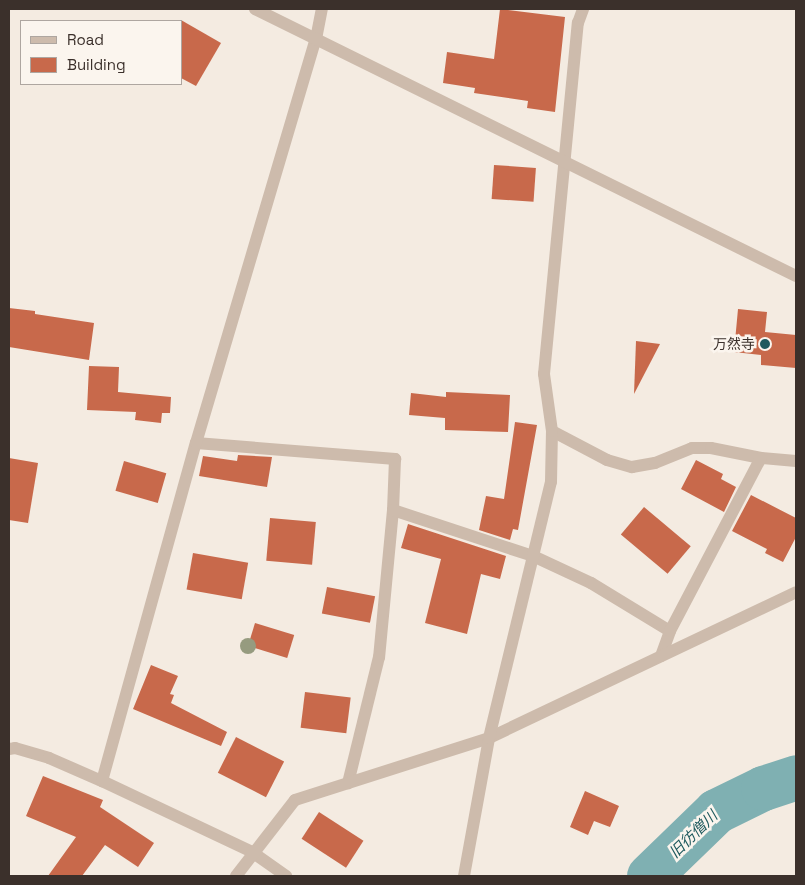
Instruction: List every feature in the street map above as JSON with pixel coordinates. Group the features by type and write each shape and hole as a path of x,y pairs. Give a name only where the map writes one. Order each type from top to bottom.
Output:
{"street":[{"path":"255,9 796,276"},
{"path":"102,781 196,443 316,39 322,9"},
{"path":"464,876 489,738 551,482 552,431 544,374 563,162 578,23 583,9"},
{"path":"552,431 607,460 632,467 655,463 692,448 711,448 761,458 796,461"},
{"path":"196,443 395,459 393,510 378,657 348,783"},
{"path":"661,656 670,630 761,458"},
{"path":"393,510 533,556 591,583 670,630"},
{"path":"236,876 252,852 295,800 489,738 796,592"},
{"path":"9,749 15,748 49,758 102,781 252,852 286,876"}],"building":[{"path":"500,9 565,17 555,112 527,108 528,101 474,93 475,88 443,83 447,52 494,59"},
{"path":"182,21 221,43 196,86 182,79"},
{"path":"494,165 536,168 534,202 492,199"},
{"path":"9,308 35,311 35,314 94,323 89,360 9,347"},
{"name":"万然寺","path":"738,309 767,312 765,332 796,335 796,368 761,365 761,355 734,352"},
{"path":"636,341 660,344 634,394"},
{"path":"89,366 119,367 118,392 171,397 170,413 162,413 161,423 135,420 136,412 87,410"},
{"path":"446,392 510,395 508,432 445,430 445,418 409,415 411,393 446,397"},
{"path":"515,422 537,425 518,530 513,529 510,540 479,530 486,496 504,499"},
{"path":"238,455 272,457 267,487 199,476 203,456 237,461"},
{"path":"9,458 38,463 28,523 9,520"},
{"path":"696,460 723,474 721,479 736,487 724,512 681,489"},
{"path":"124,461 166,473 158,503 115,491"},
{"path":"751,495 796,518 796,537 783,562 765,553 767,549 732,531"},
{"path":"644,507 691,546 668,574 621,535"},
{"path":"270,518 316,522 312,565 266,561"},
{"path":"408,524 506,556 500,579 481,574 467,634 425,623 441,559 401,548"},
{"path":"193,553 248,563 242,599 187,589"},
{"path":"327,587 375,596 370,623 322,614"},
{"path":"255,623 294,635 287,658 248,646"},
{"path":"151,665 178,676 170,694 174,695 171,703 227,732 221,746 133,709"},
{"path":"305,692 351,698 346,733 301,728"},
{"path":"236,737 284,762 266,797 218,773"},
{"path":"43,776 103,800 100,807 154,843 138,867 105,845 82,876 48,876 76,837 26,816"},
{"path":"585,791 619,806 610,827 594,821 588,835 570,827"},
{"path":"319,812 363,841 346,868 302,839"}],"waterway":[{"name":"旧彷僧川","path":"649,876 716,811 763,788 796,777"}],"place":[{"name":"万然寺","path":"765,344"}]}
